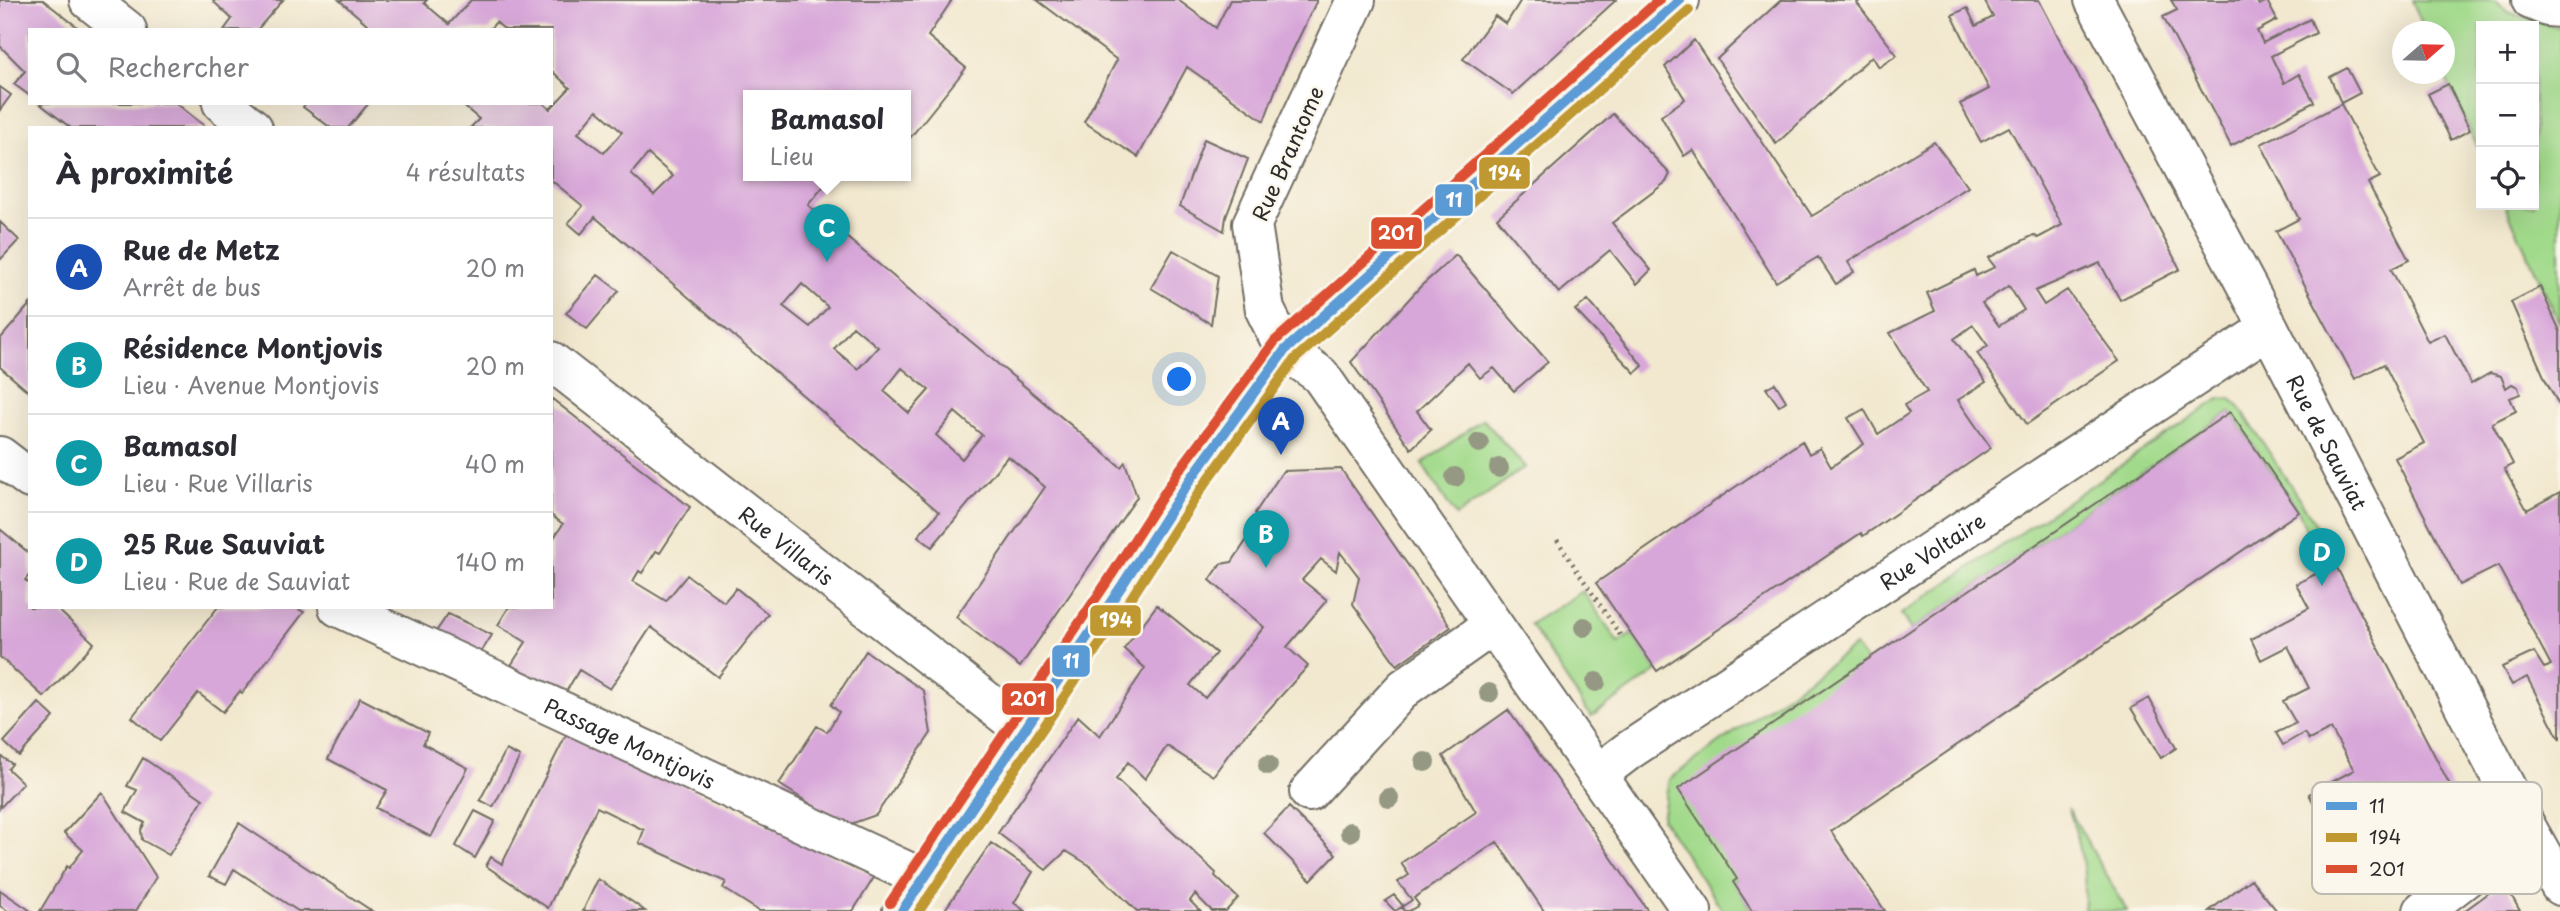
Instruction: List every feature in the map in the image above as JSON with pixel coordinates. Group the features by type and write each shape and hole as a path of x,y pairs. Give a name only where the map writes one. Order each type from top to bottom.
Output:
{"street":[{"path":"89,0 124,28"},
{"name":"Rue Brantome","path":"1285,350 1265,310 1252,224 1356,0"},
{"path":"902,911 1121,587 1189,480 1285,350 1681,0"},
{"name":"Rue de Sauviat","path":"2094,0 2269,328 2503,782"},
{"path":"2531,0 2548,7 2560,8"},
{"path":"224,105 251,126"},
{"name":"Rue Voltaire","path":"1598,774 1628,751 2269,328"},
{"path":"1285,350 1320,375 1692,911"},
{"name":"Rue Villaris","path":"553,362 1024,730"},
{"path":"0,456 28,477"},
{"name":"Passage Montjovis","path":"342,609 923,878"},
{"path":"1309,792 1404,688 1493,625"},
{"name":"Rue de Sauviat","path":"2542,854 2560,886"},
{"path":"2423,911 2445,894"}],"path":[{"path":"1557,540 1620,635"}],"green space":[{"path":"2412,0 2495,0 2507,12 2537,21 2476,21 2476,143 2449,84 2455,84 2455,21 2421,21"},
{"path":"2539,22 2560,28 2560,324 2507,210 2539,210"},
{"path":"2231,398 2241,409 2324,537 2314,546 2299,512 2230,412 1911,630 1901,614 2219,399"},
{"path":"1483,419 1525,467 1456,516 1422,464"},
{"path":"1583,591 1618,643 1632,634 1657,671 1591,717 1530,624"},
{"path":"1855,646 1866,661 1734,882 1752,911 1723,911 1662,819 1669,779"},
{"path":"2068,808 2127,911 2084,911 2082,858"}],"building":[{"path":"0,0 43,0 78,28 28,28 28,94 14,84 25,71 0,46"},
{"path":"283,0 259,28 225,28 232,19 213,1"},
{"path":"339,0 427,0 424,3 449,24 471,0 952,0 928,36 966,68 911,137 911,90 743,90 743,181 828,181 808,205 1121,467 1125,462 1137,497 1020,667 956,617 1045,487 1008,456 932,547 918,536 939,512 595,217 581,234 568,223 583,206 553,182 553,126 472,126 479,119 462,105 545,105 550,109 570,88 553,72 553,28 503,28 496,22 491,28 372,28","holes":["597,110 622,132 604,153 578,133","648,154 673,176 654,195 631,174","802,284 828,307 810,327 783,306","853,326 878,347 858,369 834,349","902,368 929,390 909,413 884,391","955,412 982,435 962,459 936,435"]},
{"path":"1037,0 1178,0 1216,28 1230,0 1317,0 1281,75 1264,121 1187,67 1138,157 1084,122 1117,60"},
{"path":"1521,0 1616,0 1513,94 1463,59 1495,16 1506,24"},
{"path":"1781,0 1861,0 1857,3 1897,55 1879,67 1872,56 1776,144 1717,59"},
{"path":"1984,0 2039,0 2180,269 2120,300 2100,263 2035,291 2044,305 2067,290 2119,361 2027,424 1977,353 1988,346 1973,325 1954,339 1986,382 1958,400 1991,448 1863,536 1861,533 1657,671 1596,583 1802,441 1809,454 1820,448 1831,467 1864,444 1848,418 1864,409 1878,434 1909,413 1904,405 1927,392 1890,333 1935,311 1927,293 1974,270 1976,276 1995,267 1988,258 2034,235 2038,238 2062,225 2009,127 1981,142 1960,104 1989,89 1952,15 1967,8 1976,26 1993,17","holes":["2009,286 2024,310 1999,326 1982,303"]},
{"path":"2171,0 2256,0 2259,5 2267,1 2277,20 2257,31 2263,43 2310,19 2316,33 2271,56 2284,83 2299,74 2314,102 2231,146 2163,17 2177,10"},
{"path":"1694,40 1812,216 1934,142 1968,187 1848,262 1854,272 1836,284 1818,257 1776,282 1693,150 1684,156 1661,116 1685,99 1665,67"},
{"path":"2347,68 2360,93 2341,103 2330,77"},
{"path":"2448,84 2470,130 2451,140 2428,94"},
{"path":"0,87 11,95 0,110"},
{"path":"2341,104 2380,177 2368,183 2409,260 2391,269 2428,342 2445,334 2471,384 2490,373 2501,376 2506,388 2512,384 2518,387 2520,394 2510,398 2516,411 2492,423 2513,464 2504,469 2527,510 2560,492 2560,740 2527,677 2512,685 2502,667 2534,652 2544,668 2551,665 2498,566 2460,585 2395,458 2424,443 2384,364 2355,379 2276,231 2299,219 2261,144"},
{"path":"42,105 178,105 205,126 68,126"},
{"path":"367,105 350,126 328,126 303,107"},
{"path":"1613,114 1670,174 1666,182 1612,223 1651,270 1637,284 1610,250 1559,293 1497,218"},
{"path":"1204,139 1248,159 1226,217 1224,231 1180,206"},
{"path":"0,222 19,240 0,260"},
{"path":"1173,250 1218,276 1211,324 1151,288"},
{"path":"1456,255 1548,362 1514,391 1494,368 1480,378 1468,363 1417,411 1431,430 1411,449 1351,362 1421,286"},
{"path":"598,275 619,291 587,329 566,313"},
{"path":"2540,287 2560,331 2560,407 2511,302"},
{"path":"1588,300 1643,366 1635,373 1575,310"},
{"path":"28,306 28,391 0,367 0,339"},
{"path":"1775,383 1786,401 1779,406 1766,388"},
{"path":"553,400 690,507 660,553 656,551 642,573 639,571 633,581 666,601 687,575 724,602 736,588 768,614 718,677 651,627 610,689 579,670 563,697 508,670 526,642 498,625 508,609 553,609 553,539 563,524 553,516"},
{"path":"2230,412 2299,512 1831,831 1885,911 1752,911 1733,882 1737,879 1678,789"},
{"path":"1341,469 1451,627 1397,665 1353,604 1359,577 1340,552 1336,571 1321,559 1302,580 1327,600 1287,647 1308,666 1231,751 1213,776 1167,746 1145,779 1128,762 1116,779 1216,873 1215,876 1238,898 1226,911 1212,911 1195,894 1190,901 1200,911 1137,911 1089,865 1066,851 1046,870 998,833 1078,716 1100,736 1145,668 1124,649 1157,605 1216,653 1190,685 1205,698 1264,627 1210,580 1221,564 1232,562 1258,523 1255,513 1283,471"},
{"path":"0,529 28,552 28,576 25,580 28,582 28,609 57,609 94,643 44,697 0,657"},
{"path":"2335,564 2448,782 2332,782 2354,770 2331,729 2309,740 2304,733 2283,745 2276,733 2296,723 2283,701 2309,688 2288,646 2261,660 2251,639 2309,608 2296,584"},
{"path":"216,609 298,609 304,612 242,693 240,691 223,712 198,693 160,741 132,717"},
{"path":"448,614 492,635 478,657 433,636"},
{"path":"866,651 924,691 931,733 876,815 845,826 779,784 817,726 827,732 839,712 831,705"},
{"path":"360,698 428,733 423,744 468,768 431,837 376,808 387,790 328,759"},
{"path":"2149,698 2176,748 2161,758 2131,708"},
{"path":"39,703 54,717 19,756 4,742"},
{"path":"1508,710 1648,911 1544,911 1497,842 1414,898 1419,905 1409,911 1404,911 1402,907 1395,911 1385,901 1394,895 1403,906 1412,900 1398,882 1409,875 1401,863 1476,812 1443,756"},
{"path":"568,731 875,876 853,911 759,911 723,888 726,882 639,843 644,830 597,807 548,908 486,866 491,857 502,864"},
{"path":"506,750 520,757 493,807 480,800"},
{"path":"1,756 12,764 8,769 23,783 0,808"},
{"path":"143,758 203,799 169,855 142,840 141,830 145,823 125,812 137,790 127,786"},
{"path":"102,792 156,877 136,911 40,911 67,866 69,868 83,850 64,833"},
{"path":"1289,807 1336,854 1311,880 1264,833"},
{"path":"475,811 495,821 475,858 456,846"},
{"path":"239,823 372,911 298,911 234,869 226,884 209,876"},
{"path":"991,843 1033,872 1014,903 1025,911 944,911"},
{"path":"598,879 634,903 645,911 583,911"},
{"path":"2251,879 2277,911 2209,911"},
{"path":"0,890 31,911 8,911 0,906"},
{"path":"2487,894 2511,894 2520,911 2464,911"}],"transit line":[{"name":"201","path":"890,903 1178,472 1275,341 1659,0"},
{"name":"11","path":"902,911 1190,480 1285,350 1680,0"},
{"name":"194","path":"919,911 1133,595 1202,488 1295,359 1689,10"}],"place":[{"name":"Bamasol","path":"827,262"},
{"name":"Rue de Metz","path":"1281,455"},
{"name":"Résidence Montjovis","path":"1266,568"},
{"name":"25 Rue Sauviat","path":"2322,586"}]}
